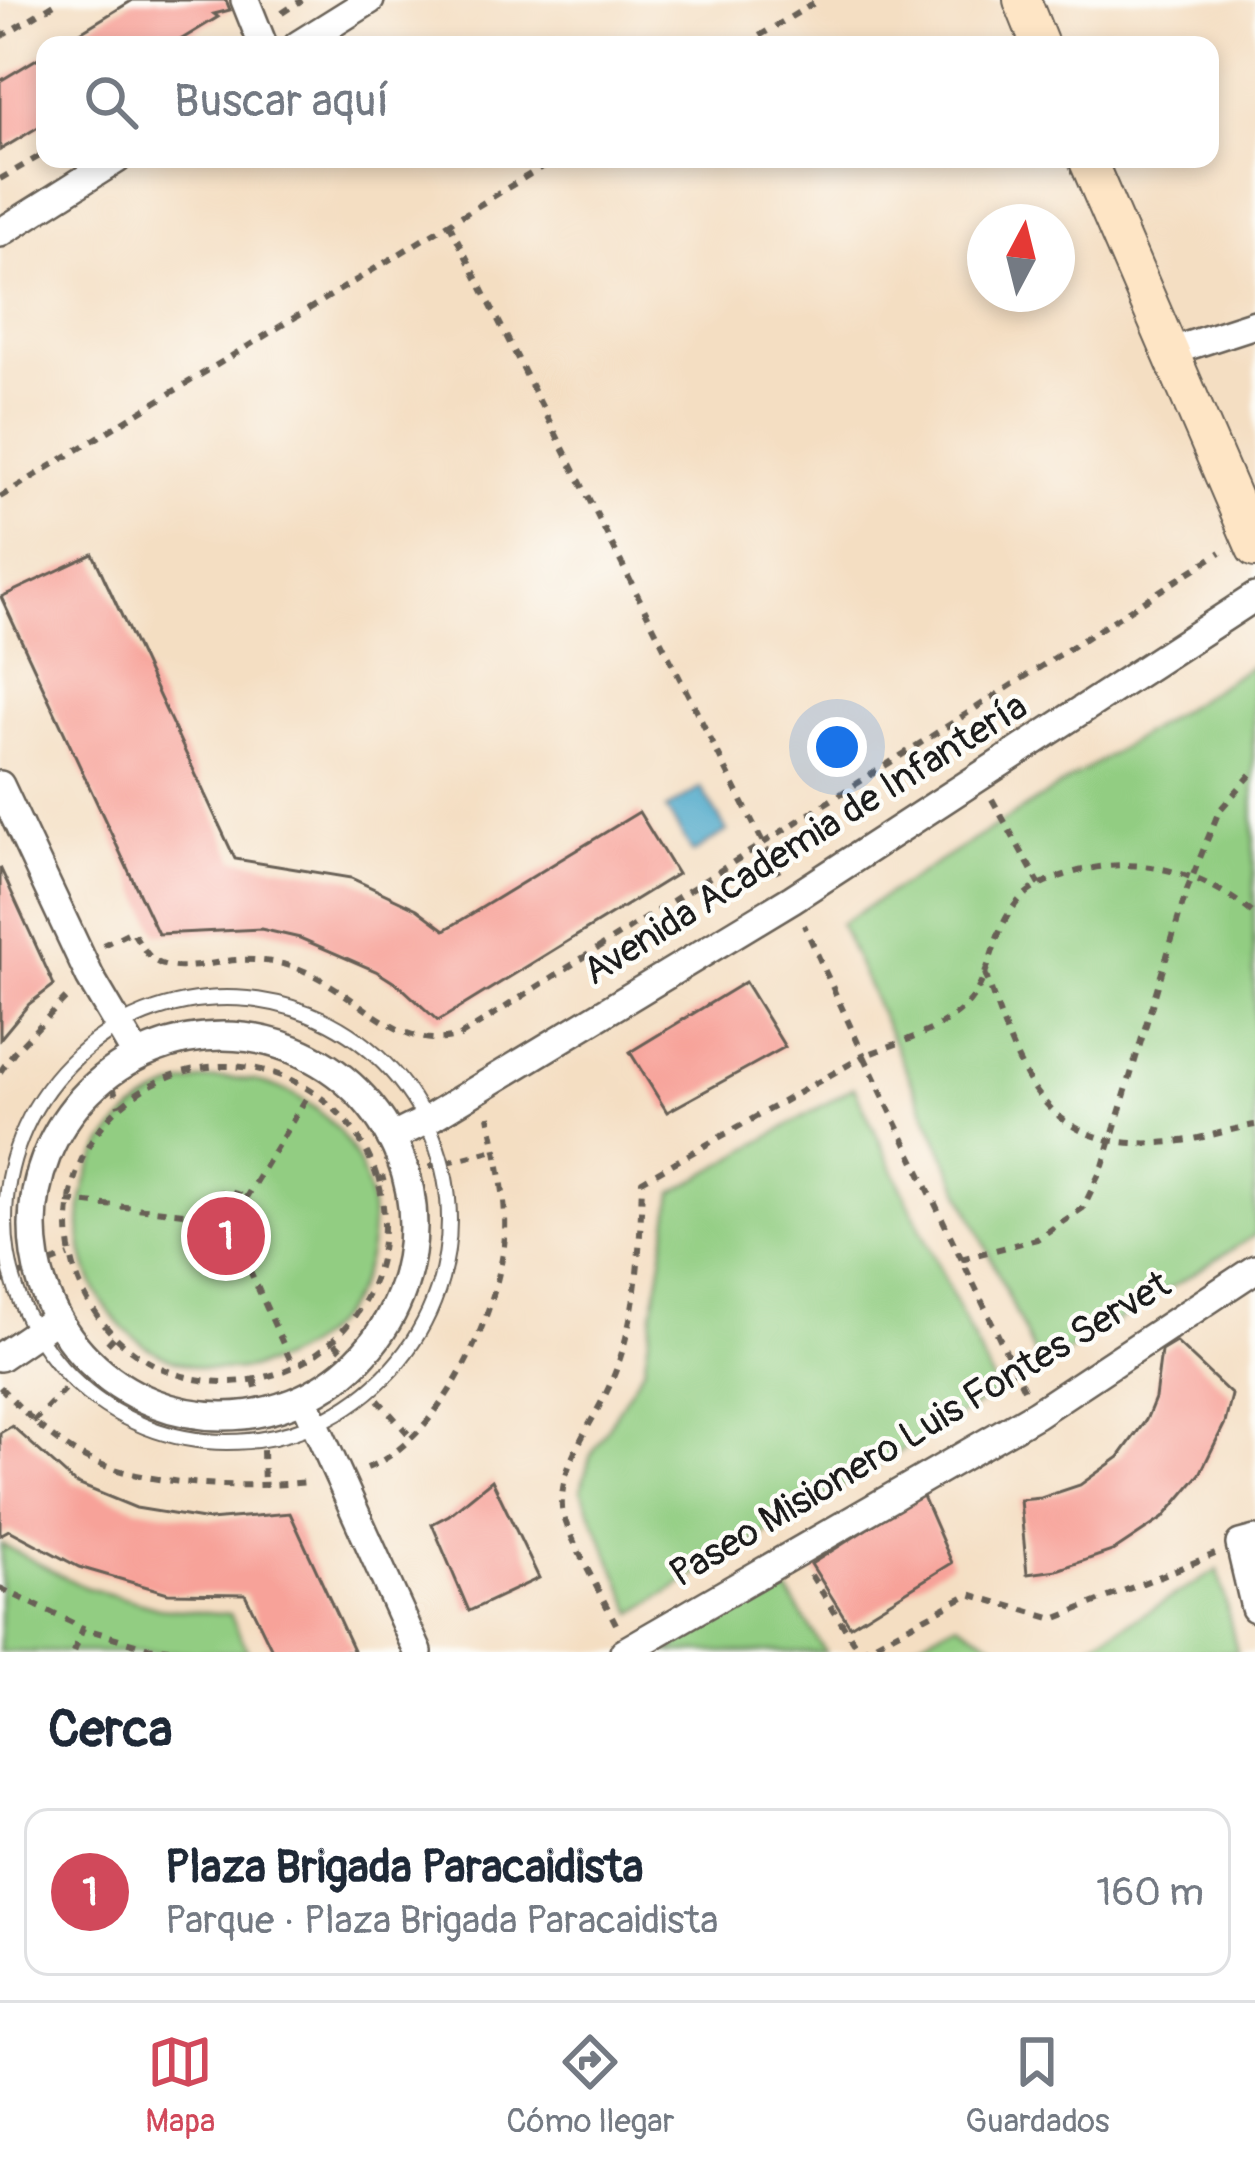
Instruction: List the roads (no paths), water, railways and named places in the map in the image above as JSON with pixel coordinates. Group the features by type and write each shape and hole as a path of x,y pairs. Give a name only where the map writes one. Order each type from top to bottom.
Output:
{"street":[{"path":"245,0 259,36"},
{"path":"312,36 370,0"},
{"path":"1022,0 1036,36"},
{"path":"0,233 103,168"},
{"path":"1091,168 1252,542"},
{"path":"1168,352 1255,324"},
{"name":"Avenida Academia de Infantería","path":"391,1138 792,899 1255,597"},
{"path":"0,785 85,966 136,1055"},
{"path":"193,1036 254,1036 311,1055 360,1090 391,1138 407,1169 416,1222 410,1274 389,1323 356,1364 261,1427 170,1408 81,1372 46,1327 17,1275 44,1158 70,1110 110,1071 136,1055 193,1036"},
{"name":"Paseo Misionero Luis Fontes Servet","path":"626,1651 1036,1414 1255,1269"},
{"path":"0,1357 46,1327"},
{"path":"304,1399 418,1652"},
{"path":"1248,1542 1255,1608"}],"lane":[{"path":"17,1275 6,1234 7,1182 19,1141 49,1086 79,1054 120,1026 180,1002 241,994 295,1006 340,1030 393,1069 427,1120 445,1219 442,1270 430,1311 401,1358 370,1391 315,1427 288,1437 261,1427"}],"water":[{"path":"701,788 727,831 693,853 666,809"}],"place":[{"name":"Plaza Brigada Paracaidista","path":"226,1236"}]}
